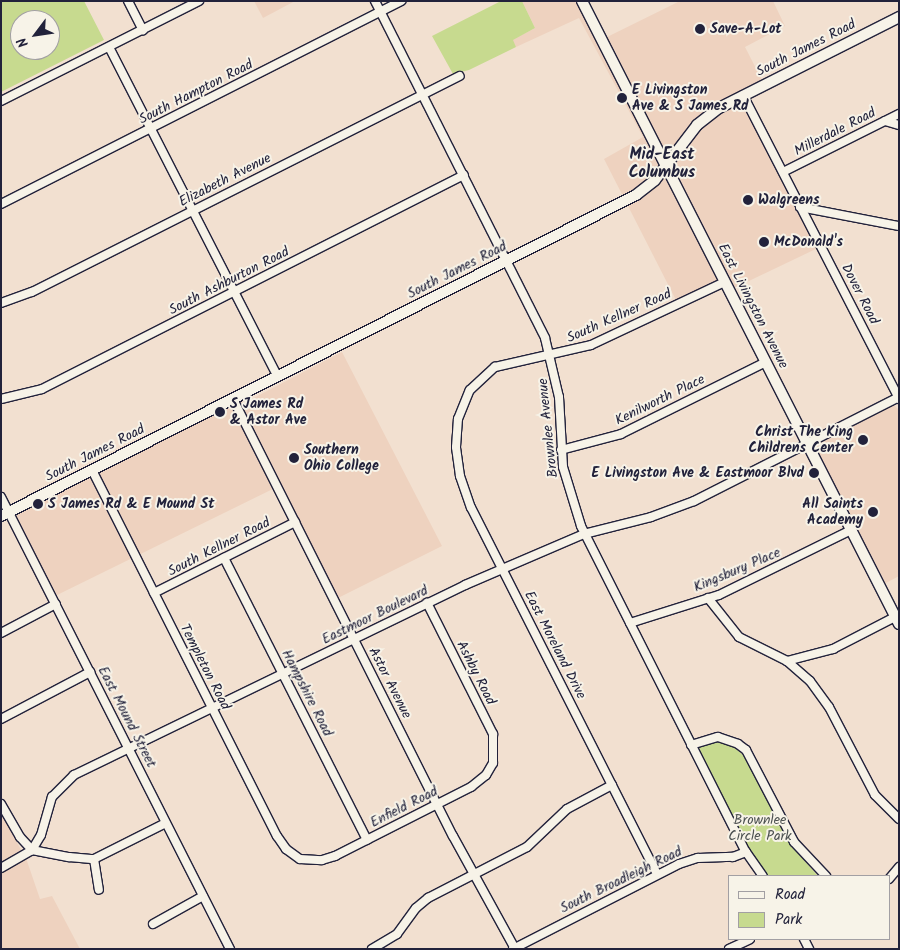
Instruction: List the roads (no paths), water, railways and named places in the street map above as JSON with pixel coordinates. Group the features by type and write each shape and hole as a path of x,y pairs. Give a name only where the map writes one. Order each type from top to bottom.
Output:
{"main road":[{"name":"East Livingston Avenue","path":"582,1 897,620"},
{"name":"South James Road","path":"6,514 636,195 655,180 697,125 743,95 899,17"}],"street":[{"path":"128,1 143,30"},
{"path":"1,101 199,1"},
{"name":"Brownlee Avenue","path":"375,1 508,260 545,338 551,356 559,398 561,450 567,485 584,534 746,852 762,875"},
{"name":"South Hampton Road","path":"1,204 401,1"},
{"path":"109,47 277,376"},
{"name":"Elizabeth Avenue","path":"1,304 32,292 459,76"},
{"name":"Dover Road","path":"743,95 898,397"},
{"name":"Millerdale Road","path":"783,172 899,114"},
{"path":"884,121 899,125"},
{"name":"South Ashburton Road","path":"1,399 42,389 464,175"},
{"path":"800,207 899,226"},
{"name":"South Kellner Road","path":"458,419 470,390 490,370 511,361 551,356 597,343 724,282"},
{"name":"Kenilworth Place","path":"561,450 621,434 766,362"},
{"name":"Eastmoor Boulevard","path":"32,850 57,790 74,775 427,603 502,569 584,534 651,517 694,501 898,397"},
{"name":"Astor Avenue","path":"233,399 437,804 514,948"},
{"name":"East Moreland Drive","path":"458,419 456,447 464,490 502,569 657,874"},
{"name":"Templeton Road","path":"92,470 277,836 290,853 310,860"},
{"name":"East Mound Street","path":"1,497 6,514 56,604 230,949"},
{"name":"South Kellner Road","path":"154,593 295,522"},
{"name":"Kingsbury Place","path":"630,623 708,598 755,579 851,530"},
{"name":"Hampshire Road","path":"224,558 367,840"},
{"path":"708,598 739,637 787,661 820,694 865,778 899,819"},
{"name":"Ashby Road","path":"427,603 490,727 495,741 495,757"},
{"path":"1,633 56,604"},
{"path":"787,661 826,652 897,620"},
{"path":"1,718 90,672"},
{"path":"691,745 718,737 738,744 746,750 794,842 825,875"},
{"name":"Enfield Road","path":"310,860 329,858 480,781 490,770 495,757"},
{"path":"372,949 397,934 421,903 535,841 560,814 612,785"},
{"path":"1,804 20,837 32,850"},
{"path":"1,868 32,850 94,859 166,822"},
{"name":"South Broadleigh Road","path":"514,948 688,860 733,856 746,852"},
{"path":"94,859 99,890"},
{"path":"890,877 899,867"},
{"path":"153,924 203,896"},
{"path":"729,949 748,940"}],"place":[{"name":"Save-A-Lot","path":"700,29"},
{"name":"E Livingston Ave & S James Rd","path":"622,98"},
{"name":"Walgreens","path":"748,200"},
{"name":"McDonald's","path":"764,242"},
{"name":"S James Rd & Astor Ave","path":"220,412"},
{"name":"Christ The King Childrens Center","path":"863,440"},
{"name":"Southern Ohio College","path":"294,458"},
{"name":"E Livingston Ave & Eastmoor Blvd","path":"814,473"},
{"name":"S James Rd & E Mound St","path":"38,504"},
{"name":"All Saints Academy","path":"873,512"}],"district":[{"name":"Mid-East Columbus","path":"662,164"}],"park label":[{"name":"Brownlee Circle Park","path":"760,828"}]}
